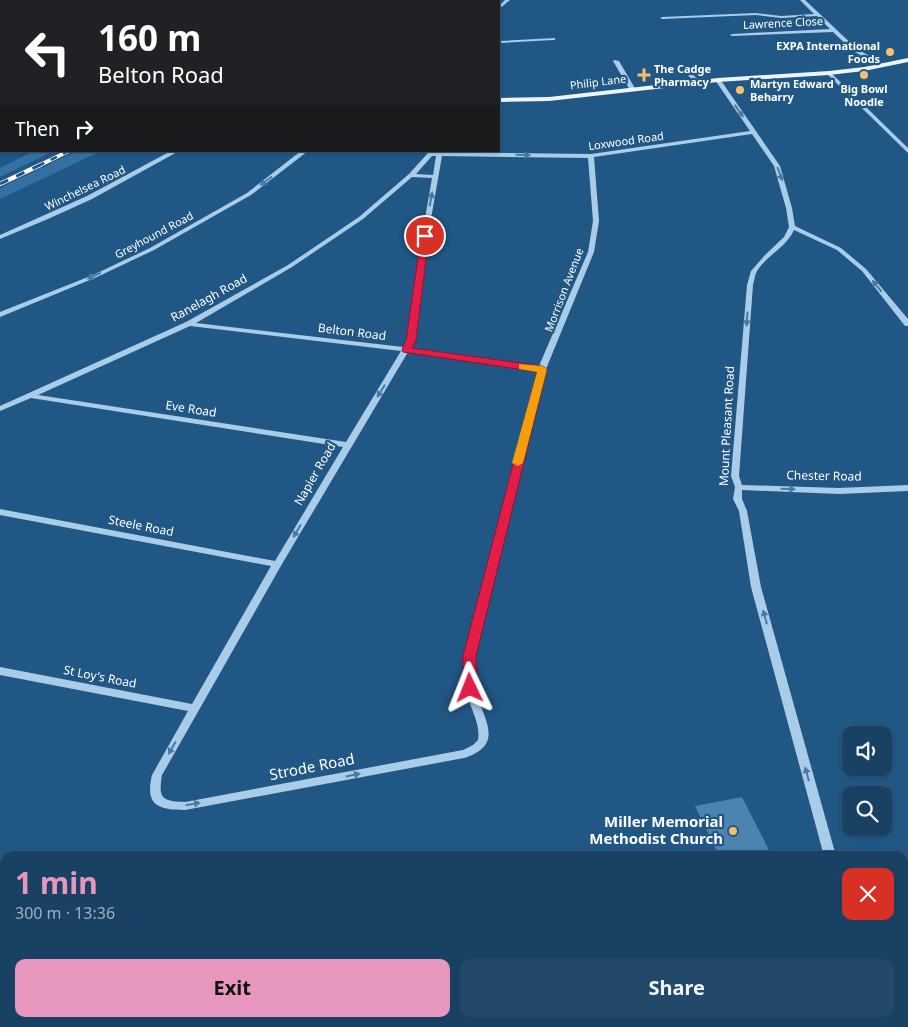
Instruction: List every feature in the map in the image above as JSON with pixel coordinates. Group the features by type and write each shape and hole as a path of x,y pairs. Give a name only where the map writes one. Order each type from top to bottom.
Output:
{"main road":[{"name":"Philip Lane","path":"500,100 549,100 697,82 829,73 908,60"}],"street":[{"path":"802,0 860,53 882,65"},
{"path":"662,18 756,14 781,17 818,15"},
{"name":"Lawrence Close","path":"732,35 835,30"},
{"path":"500,42 553,39"},
{"path":"616,61 633,90"},
{"path":"686,70 697,82"},
{"path":"829,73 908,151"},
{"path":"718,80 777,166 787,199 792,228 839,249 864,270 908,324"},
{"name":"Loxwood Road","path":"440,152 591,156 754,132"},
{"name":"Winchelsea Road","path":"0,238 53,216 111,188 174,152"},
{"name":"Greyhound Road","path":"0,315 95,276 159,245 249,194 304,152"},
{"name":"Ranelagh Road","path":"0,409 189,324 290,266 341,233 411,175 430,154 440,152"},
{"name":"Napier Road","path":"153,790 157,775 277,564 411,340 440,152"},
{"name":"Morrison Avenue","path":"481,743 484,736 483,729 470,688 470,656 542,369 591,252 596,221 591,156"},
{"path":"411,175 436,177"},
{"name":"Mount Pleasant Road","path":"792,228 787,238 753,272 750,285 735,476 739,487 737,492 738,502 742,511 756,586 829,851"},
{"name":"Belton Road","path":"189,324 406,350 542,369"},
{"name":"Eve Road","path":"31,396 348,445"},
{"name":"Chester Road","path":"739,487 839,490 908,488"},
{"name":"Steele Road","path":"0,512 277,564"},
{"name":"St Loy's Road","path":"0,671 195,708"},
{"name":"Strode Road","path":"153,790 156,798 161,803 185,806 464,754 474,750 481,743"}],"shaded area":[{"path":"32,152 52,152 0,177 0,168"},
{"path":"75,152 99,152 0,199 0,188"}],"building":[{"name":"Miller Memorial Methodist Church","path":"742,797 769,851 717,851 695,806"}],"railway":[{"path":"38,166 67,152"},
{"path":"0,184 40,165"}],"slow traffic":[{"path":"518,463 542,369 522,367"}],"place":[{"name":"EXPA International Foods","path":"890,52"},
{"name":"The Cadge Pharmacy","path":"644,75"},
{"name":"Big Bowl Noodle","path":"864,75"},
{"name":"Martyn Edward Beharry","path":"740,90"},
{"name":"Miller Memorial Methodist Church","path":"733,831"}],"route":[{"path":"425,236 411,340 406,350 542,369 470,656 470,688"}]}
